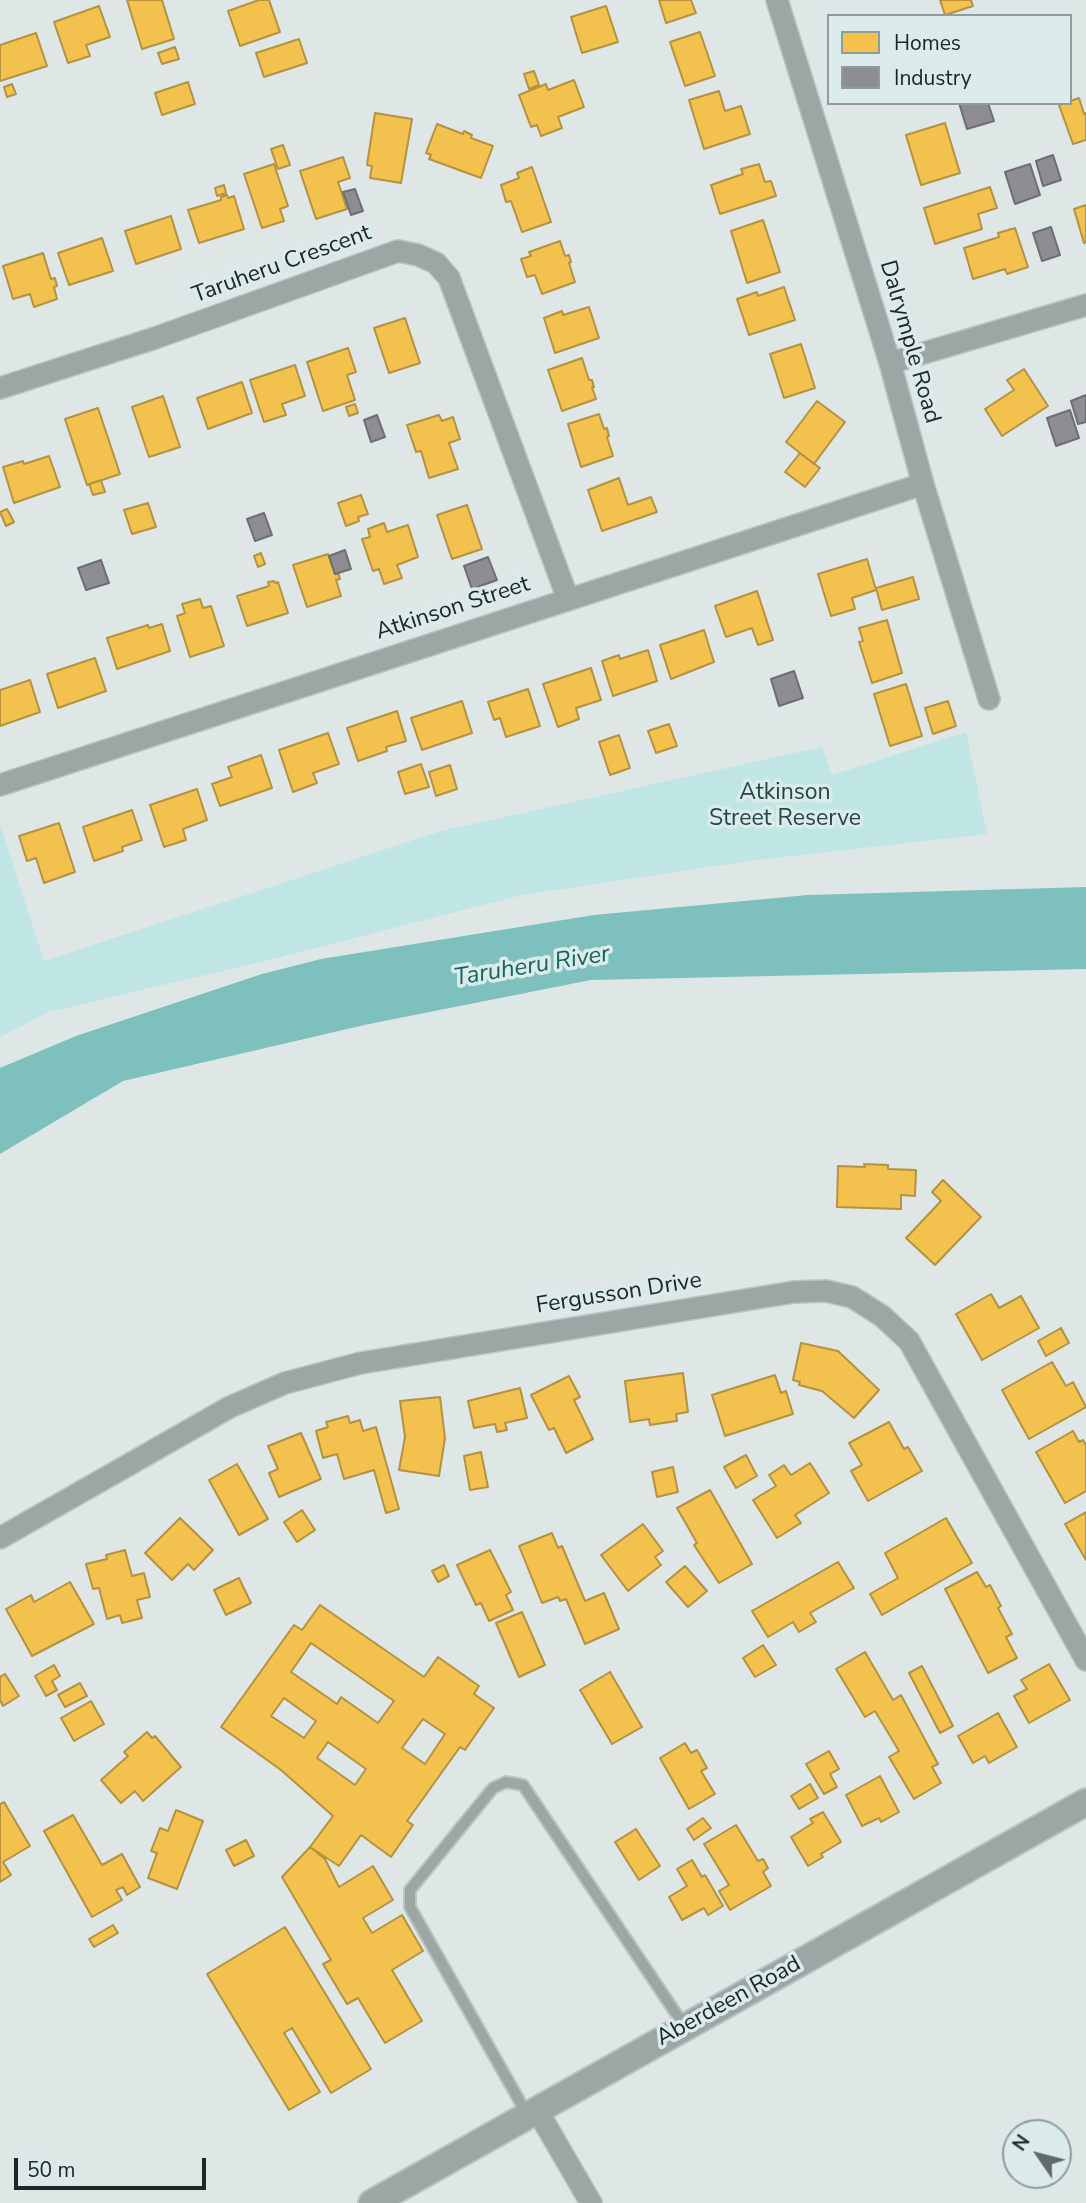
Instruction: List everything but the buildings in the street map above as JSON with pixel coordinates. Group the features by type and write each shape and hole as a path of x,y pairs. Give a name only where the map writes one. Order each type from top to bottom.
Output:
{"street":[{"name":"Dalrymple Road","path":"777,0 890,363 923,484 989,699"},
{"name":"Taruheru Crescent","path":"0,388 155,338 398,251 418,255 436,263 449,278 568,599"},
{"path":"890,363 1086,305"},
{"name":"Atkinson Street","path":"0,785 923,484"},
{"name":"Fergusson Drive","path":"0,1538 230,1407 285,1383 361,1363 794,1292 826,1291 852,1297 882,1316 909,1341 1086,1660"},
{"name":"Aberdeen Road","path":"372,2203 1086,1802"},
{"path":"533,2113 591,2203"}],"lane":[{"path":"533,2113 410,1907 410,1890 493,1788 506,1782 523,1785 685,2027"}],"green space":[{"name":"Atkinson Street Reserve","path":"966,732 987,834 756,860 522,895 281,957 49,1012 0,1037 0,824 44,961 441,831 822,747 832,775"}],"water":[{"name":"Taruheru River","path":"1086,887 1086,969 591,980 369,1024 123,1081 0,1154 0,1068 76,1036 262,974 321,959 594,915 808,895"}]}
